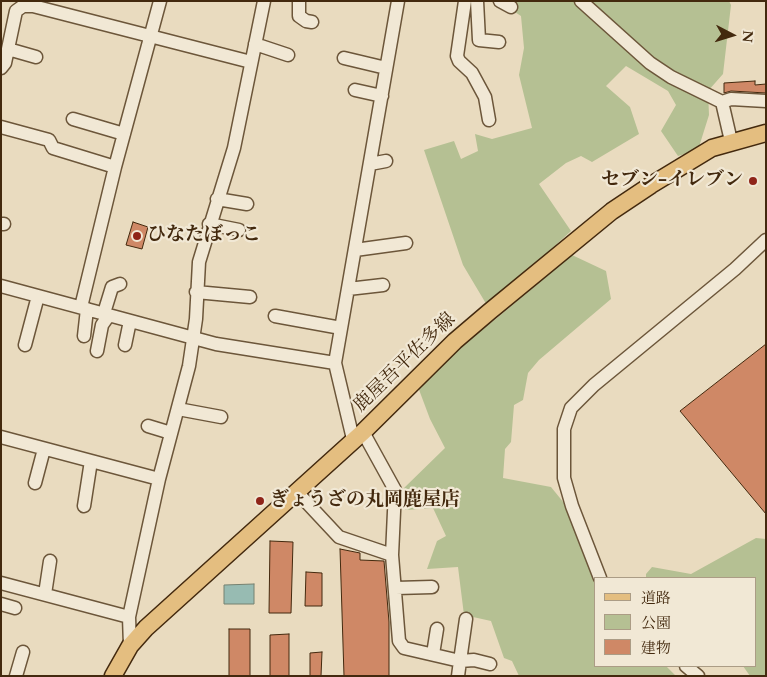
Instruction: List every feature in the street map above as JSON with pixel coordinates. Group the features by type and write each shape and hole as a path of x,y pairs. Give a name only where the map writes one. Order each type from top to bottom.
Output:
{"main road":[{"name":"鹿屋吾平佐多線","path":"113,676 130,646 163,612 358,435 455,341 612,211 712,148 731,141 766,133"}],"street":[{"path":"84,336 84,308 115,167 160,1"},
{"path":"130,646 129,617 159,479 178,409 193,338 199,262 209,224 234,148 264,1"},
{"path":"299,1 299,16 306,21 312,22"},
{"path":"398,1 335,363 358,435 395,490 392,555 399,641 404,648 460,661 474,660 490,664"},
{"path":"465,1 457,56 458,61 472,73 485,97 489,120"},
{"path":"477,1 479,40 499,42"},
{"path":"581,1 650,63 686,86 722,102 731,99 766,101"},
{"path":"1,68 5,63 16,11 23,6 33,6 251,62"},
{"path":"255,44 288,55"},
{"path":"8,49 36,57"},
{"path":"344,58 386,68"},
{"path":"355,90 382,96"},
{"path":"722,102 731,141"},
{"path":"73,119 124,134"},
{"path":"1,127 49,140 53,148 115,167"},
{"path":"370,164 386,161"},
{"path":"217,199 247,204"},
{"path":"209,224 239,230"},
{"path":"600,577 572,506 564,478 564,429 572,408 594,386 735,269 766,240"},
{"path":"355,250 406,243"},
{"path":"97,351 112,287 120,284"},
{"path":"348,289 383,284"},
{"path":"1,286 216,344 335,363"},
{"path":"196,292 250,297"},
{"path":"25,345 38,296"},
{"path":"275,316 341,328"},
{"path":"125,345 130,321"},
{"path":"178,409 221,418"},
{"path":"148,426 171,433"},
{"path":"1,438 159,479"},
{"path":"35,483 44,449"},
{"path":"84,506 92,461"},
{"path":"296,491 339,537 392,555"},
{"path":"45,594 50,561"},
{"path":"1,583 129,617"},
{"path":"396,588 432,587"},
{"path":"1,604 15,608"},
{"path":"458,676 466,619"},
{"path":"433,654 437,629"},
{"path":"16,676 23,652"},
{"path":"687,667 698,676"}],"green space":[{"path":"498,1 729,1 731,5 723,74 708,91 709,115 698,150 678,156 661,131 676,105 668,91 626,66 606,86 630,107 639,134 592,162 581,156 566,163 539,184 571,231 488,307 463,265 424,150 454,141 461,159 478,151 475,134 492,139 532,128 519,75 524,48 521,16"},
{"path":"572,255 606,271 611,299 539,360 528,373 523,400 514,405 511,442 505,449 503,478 551,487 564,503 571,517 594,578 594,667 667,667 676,676 519,676 512,661 504,658 491,621 464,615 458,567 427,569 437,541 446,536 433,508 406,510 402,504 404,488 445,448 430,419 418,387 466,342"},
{"path":"756,538 766,539 766,676 750,676 744,667 757,667 757,577 646,577 646,574 652,567 691,574"}],"water":[{"path":"254,584 254,604 224,604 224,585"}],"building":[{"path":"755,81 755,85 766,84 766,93 731,91 724,93 724,83"},
{"name":"ひなたぼっこ","path":"133,222 148,227 142,249 126,245"},
{"path":"766,344 766,514 680,411"},
{"path":"270,541 293,542 291,613 269,613"},
{"path":"340,549 360,553 360,560 384,561 389,622 389,676 344,676"},
{"path":"306,572 322,573 322,606 305,606"},
{"path":"229,629 250,629 250,676 229,676"},
{"path":"289,634 289,676 270,676 270,635"},
{"path":"322,652 321,676 310,676 310,653"}],"place":[{"name":"セブン-イレブン","path":"753,181"},
{"name":"ひなたぼっこ","path":"137,236"},
{"name":"ぎょうざの丸岡鹿屋店","path":"260,501"}]}
